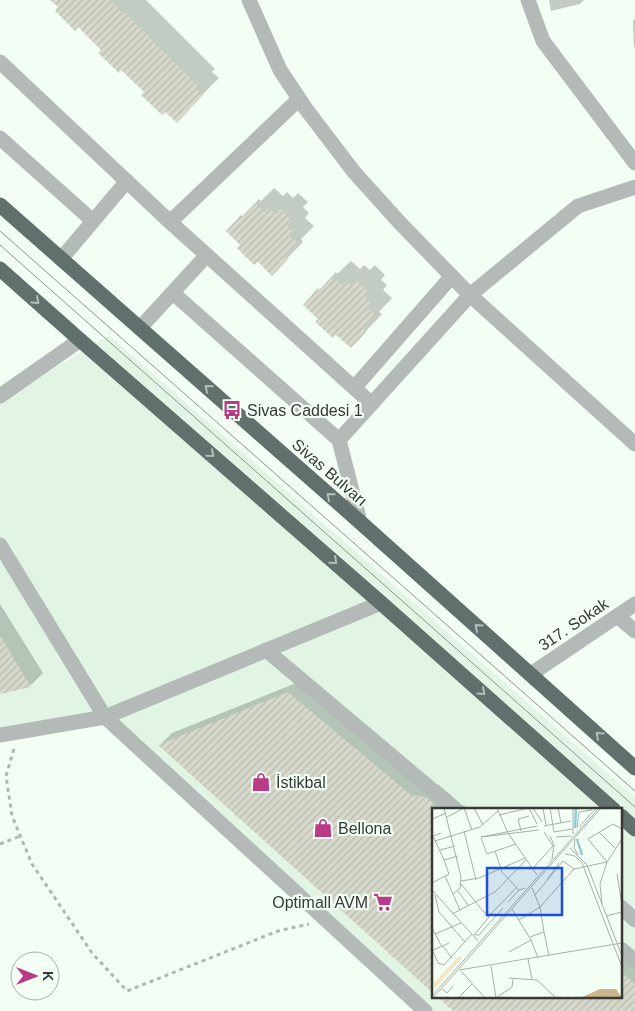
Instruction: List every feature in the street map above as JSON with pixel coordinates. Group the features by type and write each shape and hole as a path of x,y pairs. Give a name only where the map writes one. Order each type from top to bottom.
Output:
{"highway":[{"name":"Sivas Bulvarı","path":"0,205 360,522 635,768"},
{"path":"0,269 381,602 612,808"},
{"path":"622,817 635,829"}],"street":[{"path":"248,0 280,70 333,146 354,172 400,223 470,295 635,444"},
{"path":"528,0 543,41 635,163"},
{"path":"0,62 170,222 372,404"},
{"path":"170,222 300,99"},
{"path":"0,138 94,221"},
{"path":"61,258 127,181"},
{"path":"339,440 470,295 578,206 635,187"},
{"path":"140,328 207,255"},
{"path":"354,388 452,276"},
{"path":"173,293 339,440 360,522"},
{"path":"0,396 80,340"},
{"path":"0,545 105,717 425,1011"},
{"path":"0,736 105,717 381,602"},
{"name":"317. Sokak","path":"531,674 635,604"},
{"path":"618,616 635,631"},
{"path":"266,650 454,808"},
{"path":"622,908 635,920"},
{"path":"622,950 635,961"}],"path":[{"path":"20,732 6,776 12,816 20,836 32,864 92,953 127,991 278,931 326,920"},
{"path":"0,844 20,836"}],"shaded area":[{"path":"109,335 635,797 635,1011 424,1011 107,721 0,737 0,401"}],"building":[{"path":"50,0 110,0 199,87 196,89 203,95 177,123 165,112 162,115 141,95 144,92 121,70 119,73 98,53 101,50 78,27 75,31 55,11 58,7"},
{"path":"256,204 265,212 269,208 276,214 280,209 292,220 287,225 293,231 289,235 298,244 285,257 288,259 272,276 258,262 254,265 237,248 240,245 226,231 241,215 244,217"},
{"path":"333,277 342,285 346,281 352,286 357,281 369,292 365,297 371,303 367,307 376,316 363,329 366,332 351,348 336,335 333,338 315,322 318,319 303,305 318,288 320,291"},
{"path":"0,635 31,687 0,694"},
{"name":"Optimall AVM","path":"288,692 411,795 426,797 434,804 434,808 432,808 432,992 158,745"},
{"path":"622,973 635,984 635,1011 453,1011 439,998 622,998"}],"tram line":[{"path":"0,231 635,791"},
{"path":"0,245 635,807"}],"place":[{"name":"Sivas Caddesi 1","path":"232,410"},
{"name":"İstikbal","path":"261,782"},
{"name":"Bellona","path":"323,828"},
{"name":"Optimall AVM","path":"383,902"}]}
